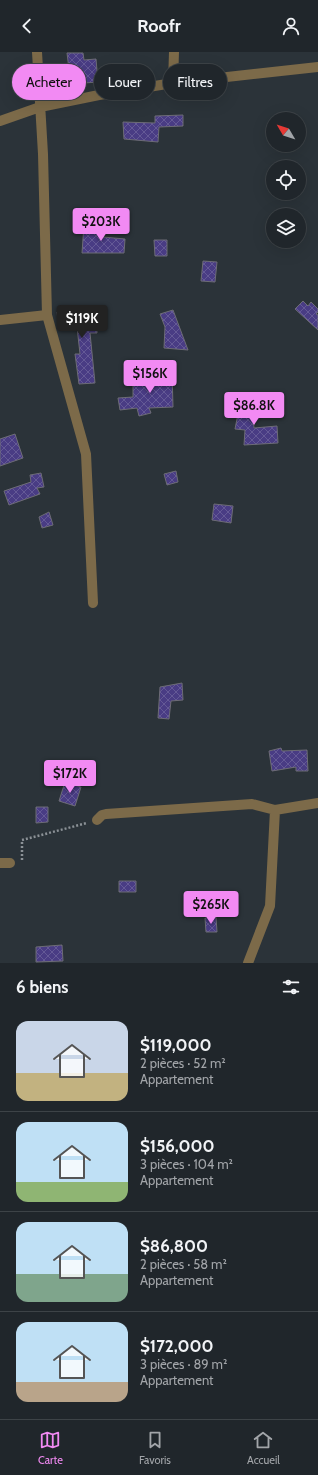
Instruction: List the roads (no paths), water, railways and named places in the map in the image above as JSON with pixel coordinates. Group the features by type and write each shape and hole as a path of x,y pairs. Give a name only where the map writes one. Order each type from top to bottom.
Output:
{"street":[{"path":"37,52 47,315 86,454 93,603"},
{"path":"174,52 174,64"},
{"path":"227,77 318,67"},
{"path":"0,121 40,107 99,95 163,85"},
{"path":"0,320 47,315"},
{"path":"97,820 102,815 106,814 252,804 275,810 318,803"},
{"path":"248,963 270,906 275,810"}]}
